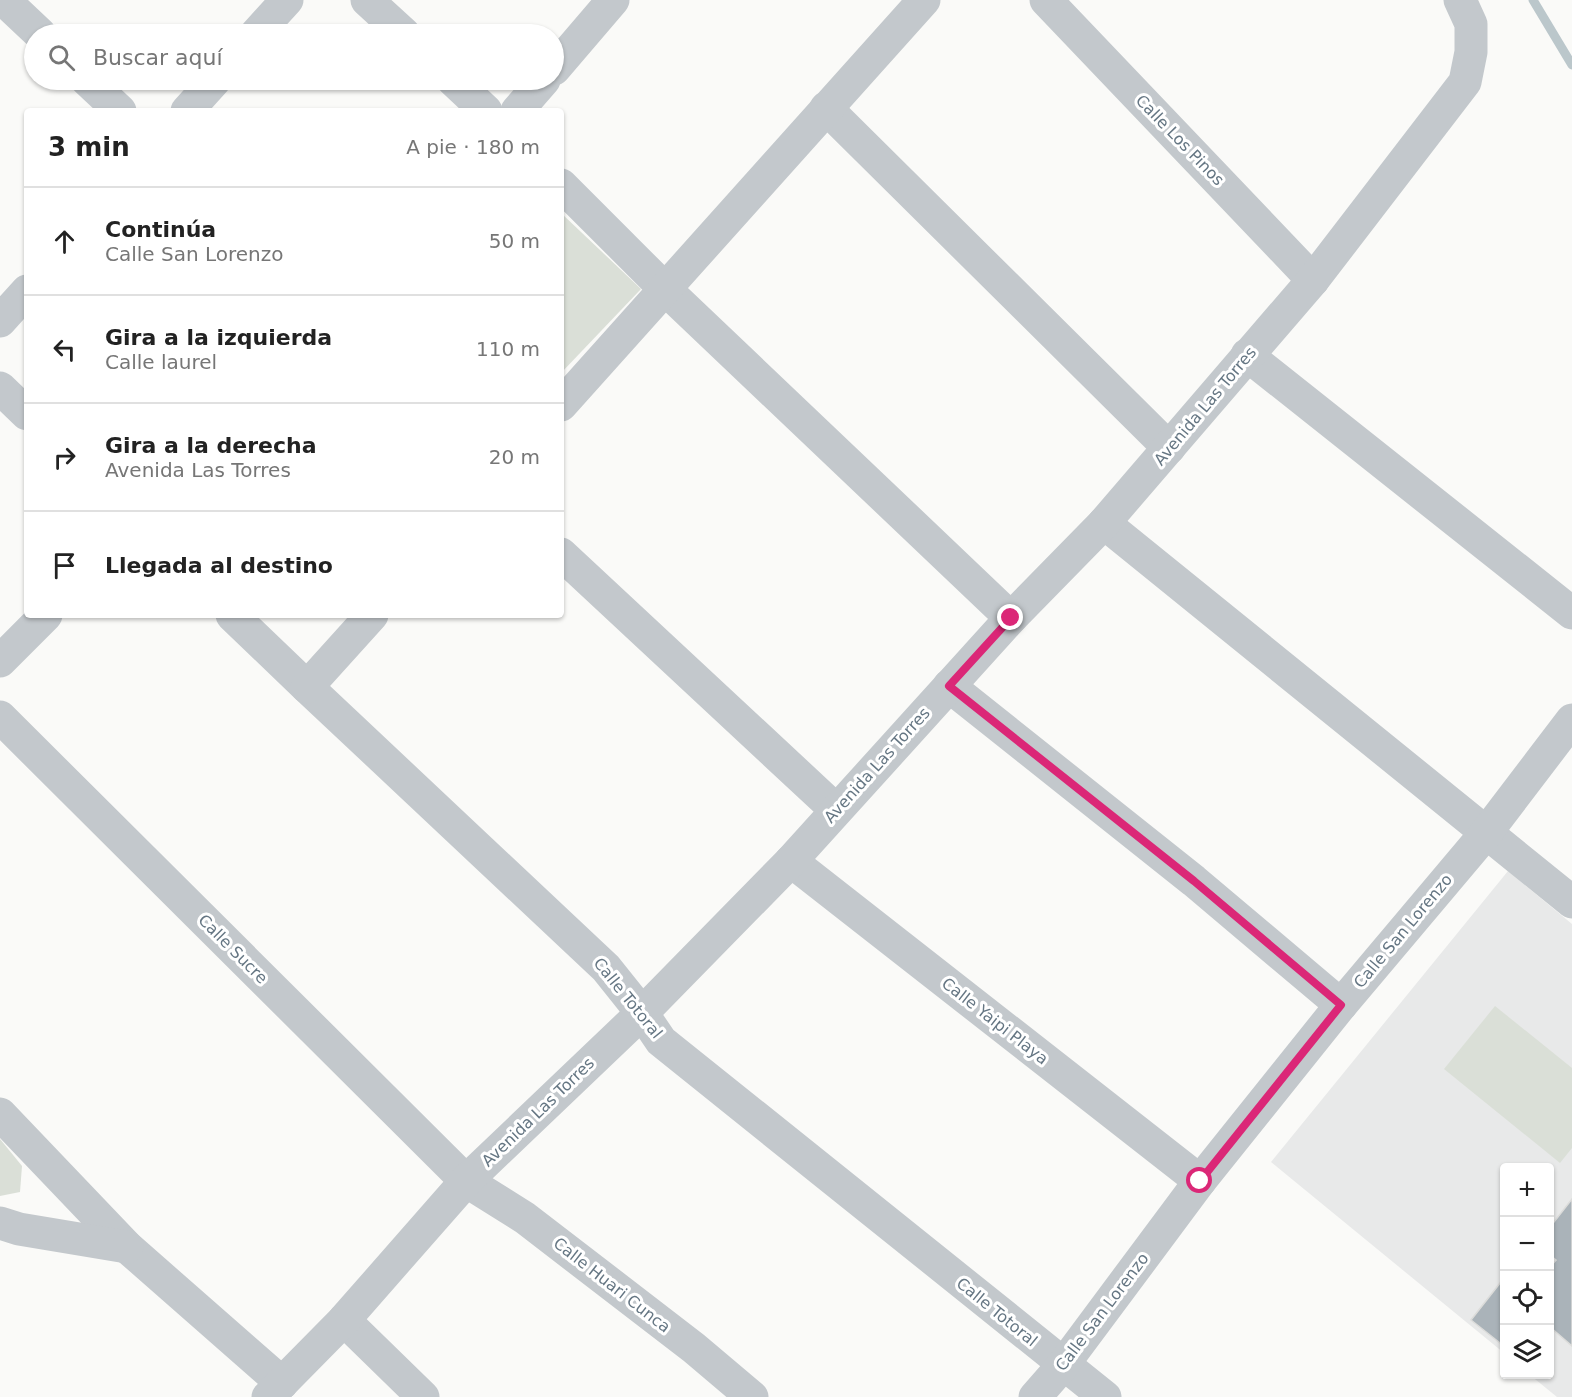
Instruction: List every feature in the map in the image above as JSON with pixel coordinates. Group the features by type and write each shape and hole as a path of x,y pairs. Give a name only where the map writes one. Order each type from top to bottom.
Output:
{"street":[{"path":"3,0 29,24"},
{"path":"265,24 287,0"},
{"path":"367,0 393,24"},
{"path":"564,58 614,0"},
{"path":"564,402 924,0"},
{"name":"Calle Los Pinos","path":"1046,0 1313,280"},
{"name":"Avenida Las Torres","path":"275,1390 344,1320 466,1181 642,1013 791,861 1011,618 1104,523 1313,280 1466,82 1471,52 1471,24 1460,0"},
{"path":"98,90 117,108"},
{"path":"190,108 206,90"},
{"path":"464,90 483,108"},
{"path":"520,108 535,90"},
{"path":"826,108 1169,448"},
{"path":"564,188 665,289 1011,618"},
{"path":"0,321 24,294"},
{"path":"1248,355 1572,614"},
{"path":"0,388 24,411"},
{"path":"1104,523 1572,902"},
{"path":"564,557 836,810"},
{"path":"0,662 43,618"},
{"name":"Calle Totoral","path":"235,618 606,968 661,1041 1105,1397"},
{"path":"307,687 369,618"},
{"path":"949,686 1194,881 1341,1005"},
{"name":"Calle Sucre","path":"0,717 466,1181"},
{"name":"Calle San Lorenzo","path":"1035,1397 1063,1365 1200,1181 1341,1005 1486,833 1572,720"},
{"name":"Calle Yaipi Playa","path":"791,861 1200,1181"},
{"path":"0,1114 127,1247 275,1390"},
{"name":"Calle Huari Cunca","path":"466,1181 525,1218 684,1341 752,1397"},
{"path":"0,1223 19,1230 127,1247"},
{"path":"344,1320 423,1397"}],"shaded area":[{"path":"564,216 641,289 564,370"},
{"path":"1508,871 1572,924 1572,1397 1557,1397 1535,1379 1554,1379 1554,1163 1500,1163 1500,1350 1271,1162"},
{"path":"1495,1006 1572,1068 1572,1148 1560,1163 1444,1069"},
{"path":"0,1139 22,1166 20,1192 0,1196"}],"building":[{"path":"1572,1199 1572,1346 1554,1330 1554,1262 1556,1260 1554,1258 1554,1222"},
{"path":"1500,1283 1500,1343 1471,1320"}],"waterway":[{"path":"1533,0 1572,65"}],"route":[{"path":"1011,618 949,686 1194,881 1341,1005 1200,1181"}]}
